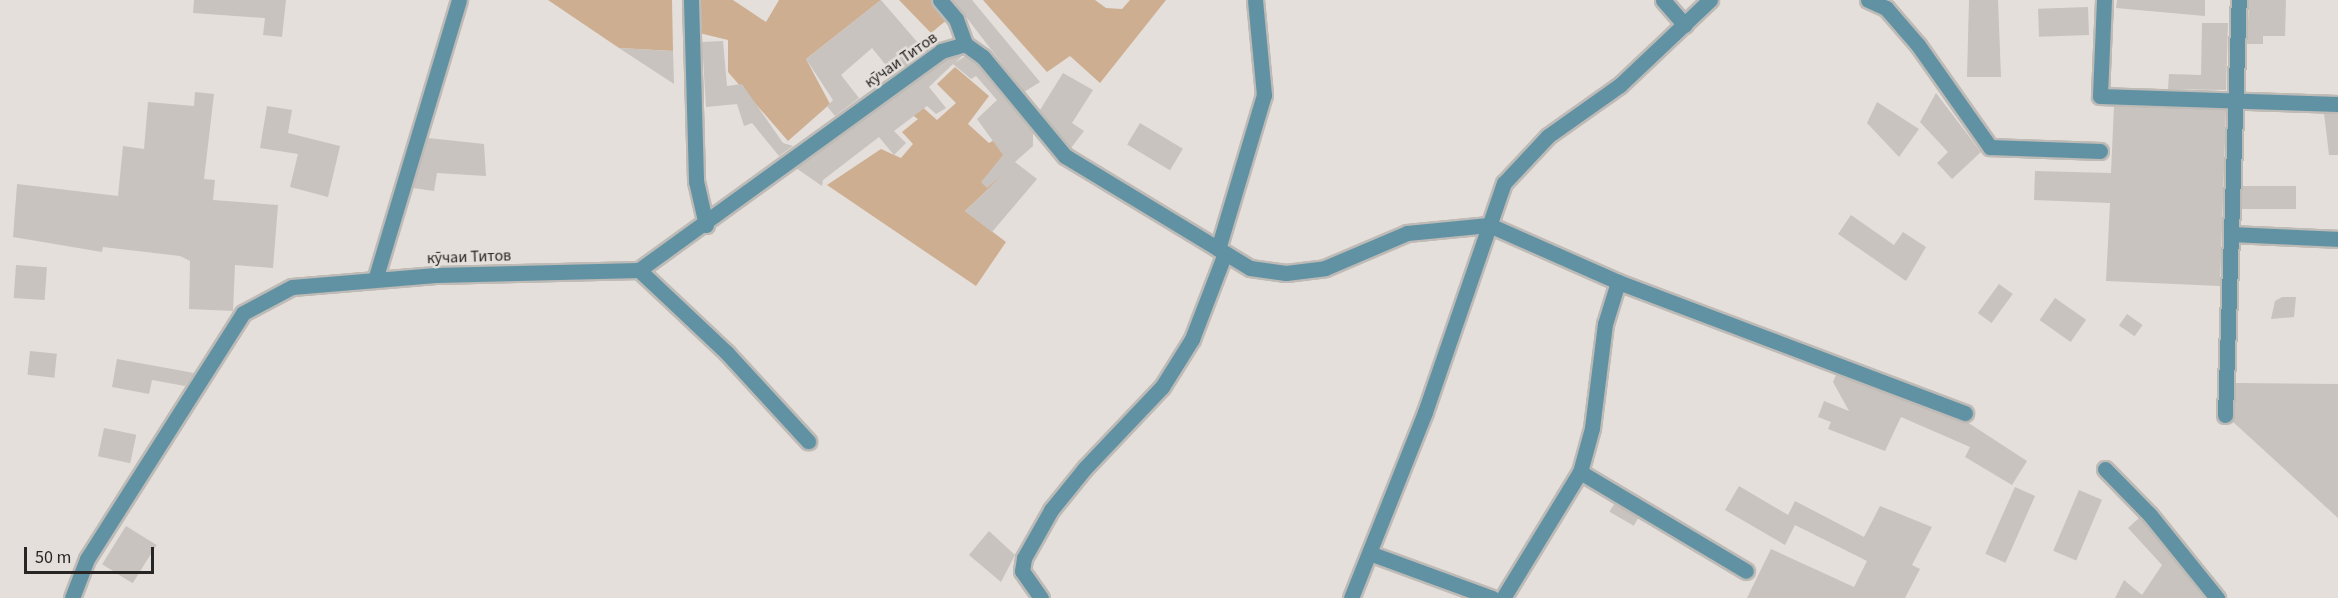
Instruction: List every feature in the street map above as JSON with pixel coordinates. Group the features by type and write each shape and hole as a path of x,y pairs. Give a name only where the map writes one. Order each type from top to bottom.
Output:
{"street":[{"path":"375,280 459,0"},
{"path":"691,0 696,181 706,225"},
{"path":"940,0 956,19 965,44 983,57 1065,156 1250,268 1286,273 1325,268 1407,233 1490,225 1618,282 1965,413"},
{"path":"1041,598 1022,571 1024,558 1051,510 1085,468 1161,387 1192,339 1221,251 1264,94 1255,0"},
{"path":"1663,0 1685,25"},
{"path":"1350,598 1372,554 1504,183 1525,157 1620,85 1710,0"},
{"path":"1868,0 1886,8 1918,45 1990,147 2100,151"},
{"path":"2104,0 2100,96 2338,104"},
{"path":"2225,415 2238,100 2239,0"},
{"name":"кӯчаи Титов","path":"72,598 87,559 243,313 292,287 375,280 639,270 706,225 941,51 965,44"},
{"path":"2233,234 2338,239"},
{"path":"639,270 727,353 808,441"},
{"path":"1503,598 1580,472 1592,428 1605,324 1618,282"},
{"path":"2105,469 2150,515 2217,598"},
{"path":"1580,472 1746,571"},
{"path":"1372,554 1492,598"}],"shaded area":[{"path":"548,0 672,0 673,51 619,48"},
{"path":"701,0 733,0 766,22 779,0 881,0 806,59 830,104 788,141 728,72 728,40 699,33"},
{"path":"899,0 933,0 948,19 931,33"},
{"path":"983,0 1095,0 1106,8 1122,9 1130,0 1166,0 1100,83 1070,56 1047,72"},
{"path":"955,67 989,96 968,124 989,143 1003,135 1005,173 965,211 1006,242 976,286 827,185 881,149 901,158 913,144 902,132 918,119 908,112 919,104 937,120 956,103 937,84"}],"building":[{"path":"194,0 286,0 282,37 263,35 265,18 193,13"},
{"path":"881,0 925,51 893,74 872,48 841,75 859,98 835,116 827,106 833,100 806,59"},
{"path":"953,0 972,0 1040,82 1024,92"},
{"path":"1969,0 1998,0 2001,77 1967,77"},
{"path":"2117,0 2205,0 2205,16 2116,8"},
{"path":"2249,0 2286,0 2285,36 2263,36 2263,44 2247,44"},
{"path":"2088,7 2089,35 2039,37 2038,9"},
{"path":"2202,23 2228,23 2226,90 2168,89 2169,74 2201,75"},
{"path":"723,41 727,86 742,84 783,143 793,146 779,156 752,123 744,126 737,104 706,107 702,42"},
{"path":"619,48 673,51 674,84"},
{"path":"963,55 955,63 965,56 976,64 1033,133 1033,146 1015,162 1037,179 992,232 965,211 1005,173 987,188 981,182 1003,155 977,119 997,100 976,76 971,79 953,64 929,87 946,108 936,114 927,106 894,131 906,143 894,155 879,137 823,180 822,186 796,168 945,60"},
{"path":"1063,73 1093,90 1072,123 1084,131 1071,148 1040,110"},
{"path":"195,92 214,94 204,179 215,180 213,200 278,205 273,268 235,265 233,311 189,309 190,261 180,256 103,247 102,252 13,237 17,184 118,196 123,146 144,149 148,102 194,106"},
{"path":"1936,93 1981,152 1952,179 1937,163 1948,152 1920,122"},
{"path":"1877,102 1919,129 1899,157 1867,123"},
{"path":"267,106 292,110 288,133 340,146 328,197 290,187 298,154 260,148"},
{"path":"2114,106 2226,110 2220,286 2106,281 2110,203 2034,200 2035,171 2111,173"},
{"path":"2324,113 2338,114 2338,155 2329,155"},
{"path":"1140,123 1183,149 1170,170 1127,144"},
{"path":"428,138 484,144 486,176 437,173 434,191 413,188"},
{"path":"2242,186 2296,186 2296,209 2242,209"},
{"path":"1851,215 1894,245 1903,232 1926,247 1906,281 1838,234"},
{"path":"16,265 47,267 45,300 14,298"},
{"path":"1999,284 2013,294 1992,323 1978,313"},
{"path":"2282,297 2296,297 2294,317 2271,319 2275,301"},
{"path":"2055,298 2086,320 2071,342 2040,320"},
{"path":"2127,314 2143,325 2135,336 2119,325"},
{"path":"30,351 57,354 54,378 27,375"},
{"path":"117,359 194,373 185,386 152,380 149,394 112,387"},
{"path":"1836,375 1967,422 2027,461 2012,485 1965,457 1970,447 1901,417 1885,451 1828,429 1831,422 1818,417 1824,401 1849,411 1833,382"},
{"path":"2236,383 2338,384 2338,518 2232,421"},
{"path":"104,428 136,435 130,463 98,456"},
{"path":"1739,486 1788,515 1795,501 1864,537 1880,506 1932,527 1912,565 1920,569 1905,598 1747,598 1771,549 1854,587 1867,561 1795,525 1785,545 1725,510"},
{"path":"2015,487 2035,496 2005,563 1985,554"},
{"path":"2079,490 2102,500 2076,561 2053,551"},
{"path":"1614,504 1638,518 1634,526 1610,512"},
{"path":"2139,518 2204,598 2115,598 2124,580 2142,595 2162,565 2128,528"},
{"path":"126,526 157,545 133,583 102,564"},
{"path":"989,531 1015,555 1001,582 969,555"}]}
